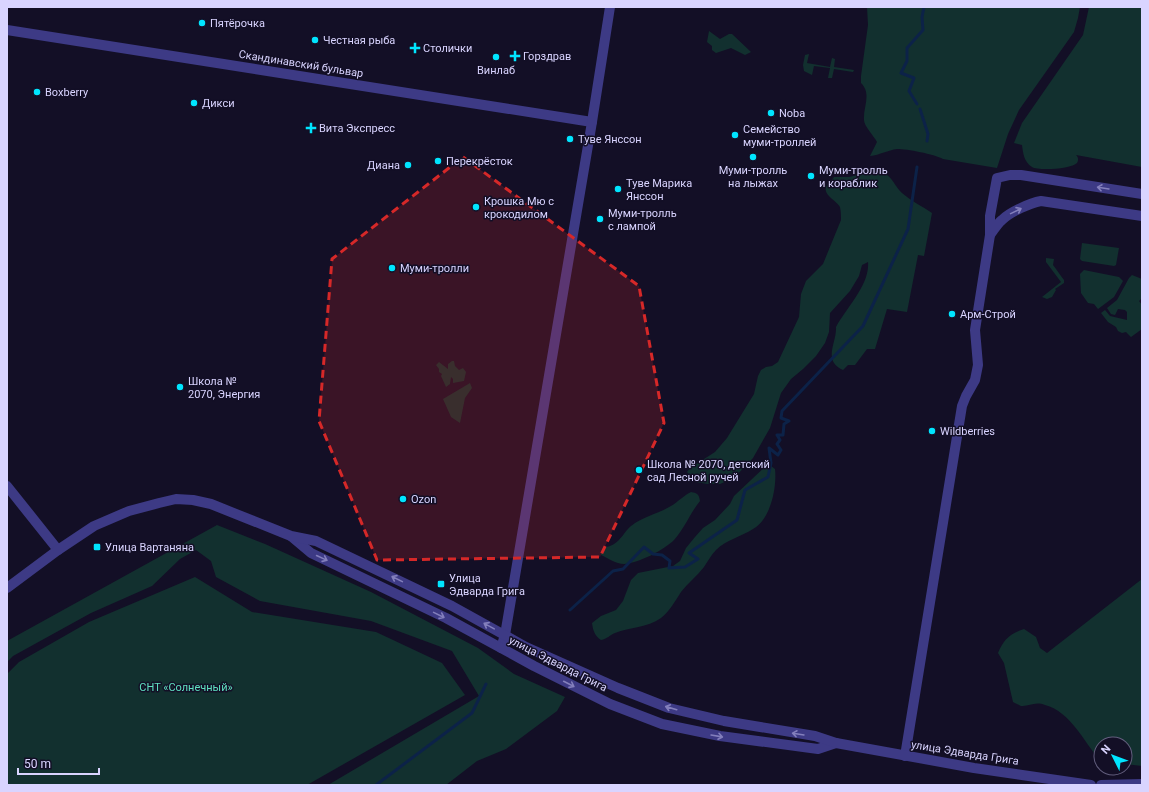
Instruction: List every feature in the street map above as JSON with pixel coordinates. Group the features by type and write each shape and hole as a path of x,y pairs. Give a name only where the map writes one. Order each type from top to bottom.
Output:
{"street":[{"path":"501,648 505,635 592,122 610,7"},
{"name":"Скандинавский бульвар","path":"7,30 592,122"},
{"path":"905,756 962,406 975,380 978,365 974,330 990,235 990,216 997,178 1021,175 1142,194"},
{"path":"990,235 1005,217 1041,201 1142,216"},
{"path":"7,486 58,550"},
{"name":"улица Эдварда Грига","path":"7,588 58,550 94,526 129,511 176,499 193,500 211,504 290,536 316,541 452,606 526,647 618,688 669,708 724,721 815,736 836,744 982,769 1091,785"},
{"name":"улица Эдварда Грига","path":"290,536 311,552 446,618 610,704 662,724 720,736 818,749 836,744"},
{"path":"1101,785 1142,784"}],"highlighted area":[{"path":"463,157 639,286 664,423 600,557 377,560 319,421 332,259"}],"green space":[{"path":"867,7 1080,7 1074,32 1019,110 1008,134 997,168 943,159 901,149 870,156 877,142 864,122 867,96 861,83 868,25"},
{"path":"1089,7 1142,7 1142,167 1076,155 1078,158 1077,163 1069,167 1041,169 1032,167 1029,165 1023,154 1022,145 1014,143 1022,123 1083,35"},
{"path":"709,31 720,39 732,34 751,52 745,55 731,48 716,53 712,50 712,46 707,42"},
{"path":"809,54 807,63 830,67 832,58 835,59 834,67 854,70 853,72 834,69 832,78 828,78 830,68 814,66 812,75 804,71 803,65 805,55"},
{"path":"874,171 888,176 898,189 909,199 932,213 924,256 918,255 907,312 887,309 875,349 867,349 855,365 848,365 843,370 837,366 833,361 832,356 836,327 861,288 865,279 868,271 868,262 862,265 859,276 850,291 830,313 829,332 825,343 816,356 791,379 781,393 770,428 753,458 734,478 720,484 695,482 687,472 690,468 715,452 727,438 754,394 761,370 778,362 799,317 801,294 806,281 823,264 841,220 840,207 826,193 826,187 834,177 849,177"},
{"path":"1082,243 1119,248 1116,265 1114,266 1082,261 1080,259"},
{"path":"1046,258 1054,259 1053,265 1064,280 1064,283 1055,289 1056,290 1052,297 1047,299 1042,297 1061,282 1046,262"},
{"path":"1084,270 1119,277 1123,281 1114,297 1098,309 1094,304 1088,303 1081,293 1080,274"},
{"path":"1132,275 1142,279 1142,298 1139,301 1142,305 1142,329 1131,337 1126,332 1122,333 1118,331 1116,327 1108,322 1101,313 1105,310 1110,316 1127,320 1127,312 1125,310 1118,309 1115,315 1111,314 1107,308 1117,300"},
{"path":"454,361 455,366 459,370 463,368 466,372 464,381 453,383 453,379 451,377 450,384 446,387 441,376 442,374 439,372 436,365 439,362 448,369 448,364"},
{"path":"470,383 472,388 465,398 460,423 451,417 443,399"},
{"path":"768,464 775,469 774,493 772,502 764,518 759,524 748,532 720,546 704,567 681,592 670,609 661,618 650,624 621,631 601,640 597,637 592,623 601,616 616,610 623,601 631,580 638,573 673,566 680,561 686,548 703,528 715,520 730,504 734,496"},
{"path":"691,492 697,494 700,501 678,535 670,544 644,559 624,564 615,562 601,555 602,550 621,538 631,526 671,506"},
{"path":"217,525 265,544 371,592 478,648 514,674 565,697 557,711 506,749 477,761 446,785 328,785 479,696 452,651 371,621 260,601 216,577 211,561 196,550 180,559 152,586 91,613 13,656 7,662 7,641"},
{"name":"СНТ «Солнечный»","path":"195,577 252,612 376,632 442,663 465,695 307,785 7,785 7,674 19,662 89,622"},
{"path":"1142,579 1142,766 1133,765 1133,736 1093,736 1093,751 1069,720 1054,709 1041,704 1021,706 1013,702 1004,663 998,653 1003,644 1015,633 1024,629 1036,637 1040,648 1047,653"}],"waterway":[{"path":"917,104 909,91 914,78 901,73 907,61 907,48 923,30 922,17 924,7"},
{"path":"920,109 928,134 927,141"},
{"path":"570,610 613,571 623,569 644,547 653,554 662,555 670,561 669,568 685,567 698,559 689,553 737,520 745,490 768,477 771,463 769,448 778,455 781,450 777,444 780,440 777,435 783,435 784,424 789,421 781,418 782,411 863,326 908,229 917,167"},
{"path":"376,785 472,713 486,684"}],"place":[{"name":"Пятёрочка","path":"202,23"},
{"name":"Честная рыба","path":"315,40"},
{"name":"Столички","path":"415,48"},
{"name":"Горздрав","path":"515,56"},
{"name":"Винлаб","path":"496,57"},
{"name":"Boxberry","path":"37,92"},
{"name":"Дикси","path":"194,103"},
{"name":"Noba","path":"771,113"},
{"name":"Вита Экспресс","path":"311,128"},
{"name":"Семейство муми-троллей","path":"735,135"},
{"name":"Туве Янссон","path":"570,139"},
{"name":"Муми-тролль на лыжах","path":"753,157"},
{"name":"Перекрёсток","path":"438,161"},
{"name":"Диана","path":"408,165"},
{"name":"Муми-тролль и кораблик","path":"811,176"},
{"name":"Туве Марика Янссон","path":"618,189"},
{"name":"Крошка Мю с крокодилом","path":"476,207"},
{"name":"Муми-тролль с лампой","path":"600,219"},
{"name":"Муми-тролли","path":"392,268"},
{"name":"Арм-Строй","path":"952,314"},
{"name":"Школа № 2070, Энергия","path":"180,387"},
{"name":"Wildberries","path":"932,431"},
{"name":"Школа № 2070, детский сад Лесной ручей","path":"639,470"},
{"name":"Ozon","path":"403,499"},
{"name":"Улица Вартаняна","path":"97,547"},
{"name":"Улица Эдварда Грига","path":"441,584"}]}
